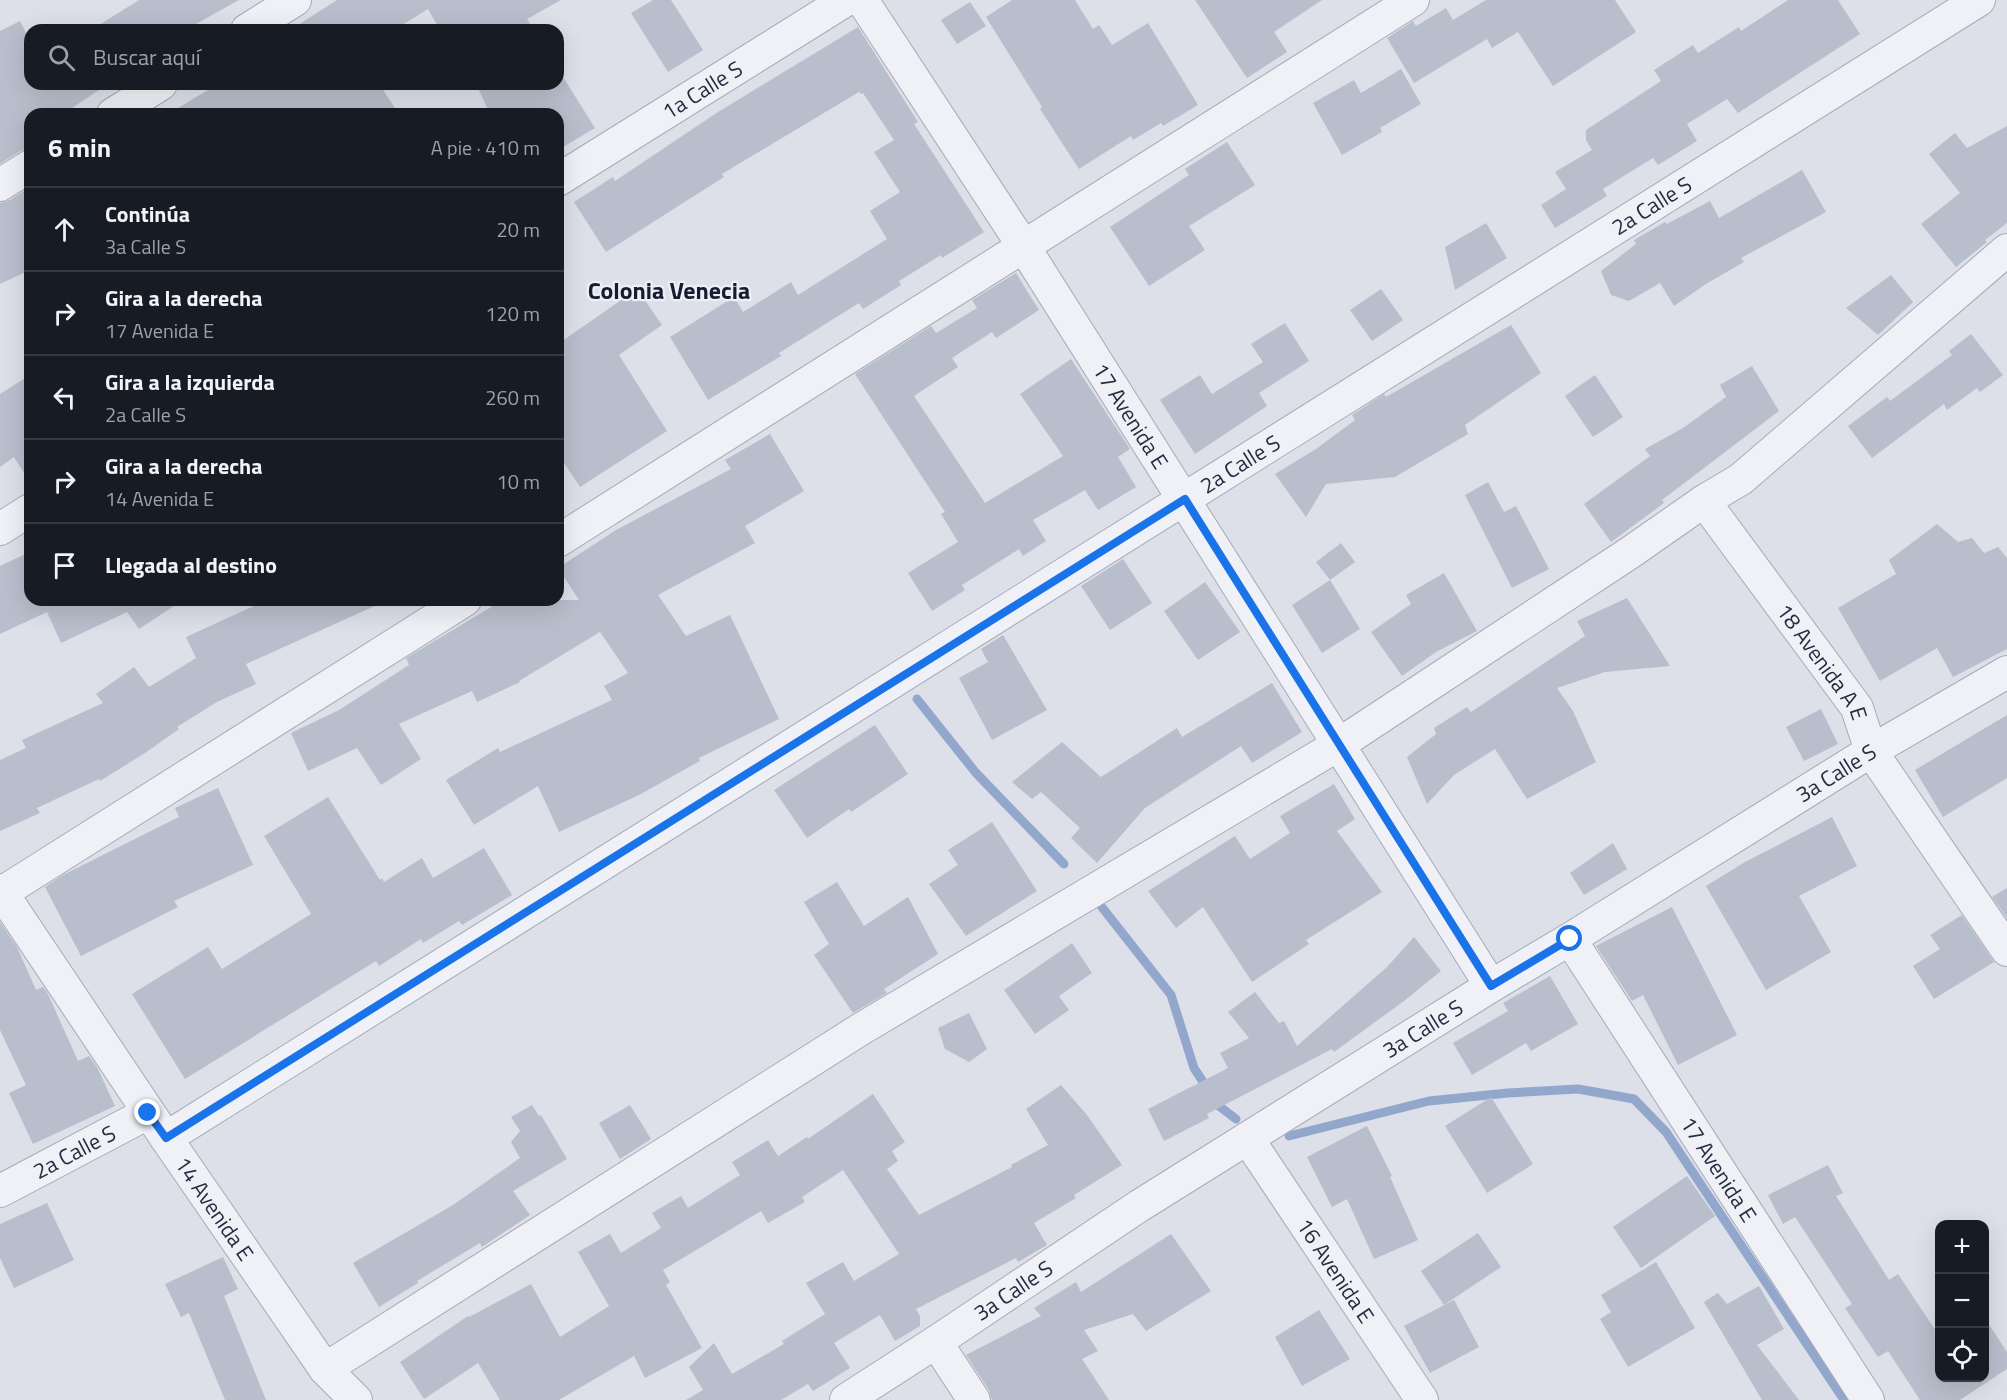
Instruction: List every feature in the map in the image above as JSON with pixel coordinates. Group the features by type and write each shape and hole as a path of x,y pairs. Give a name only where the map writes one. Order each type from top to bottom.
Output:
{"street":[{"path":"257,24 295,0"},
{"name":"1a Calle S","path":"564,176 846,0"},
{"name":"17 Avenida E","path":"862,0 1185,499 1491,986"},
{"path":"564,537 1413,0"},
{"name":"2a Calle S","path":"166,1138 1979,0"},
{"path":"123,108 151,90"},
{"path":"0,185 24,170"},
{"path":"325,1370 861,1029 1338,745 1631,552 1704,501 1741,479 2007,250"},
{"name":"18 Avenida A E","path":"1704,501 1857,708 1871,751 2007,950"},
{"path":"0,529 24,514"},
{"path":"1,892 455,606"},
{"name":"3a Calle S","path":"846,1400 1139,1206 1871,751 2007,672"},
{"name":"14 Avenida E","path":"1,892 148,1113 325,1370 356,1400"},
{"name":"17 Avenida E","path":"1570,939 1868,1400"},
{"name":"2a Calle S","path":"0,1191 148,1113"},
{"name":"16 Avenida E","path":"1248,1139 1422,1400"},
{"path":"936,1342 974,1400"}],"building":[{"path":"139,0 239,0 196,24 101,24"},
{"path":"337,0 561,0 527,19 530,24 437,24 428,9 404,24 299,24"},
{"path":"653,0 671,0 703,50 668,72 631,13"},
{"path":"1012,0 1075,0 1093,29 1099,25 1112,45 1148,23 1198,105 1163,126 1161,123 1133,140 1131,136 1079,169 1040,109 1042,107 986,17"},
{"path":"1195,0 1322,0 1274,32 1287,52 1247,78"},
{"path":"1486,0 1615,0 1636,32 1553,86 1518,32 1492,48 1487,39 1414,83 1387,38 1413,21 1416,26 1446,8 1453,20"},
{"path":"1788,0 1838,0 1860,34 1738,113 1727,99 1687,124 1697,141 1658,165 1653,158 1603,189 1607,196 1555,228 1541,205 1566,189 1555,172 1592,150 1586,140 1586,130 1661,81 1654,70 1693,45 1698,53 1739,27 1741,31"},
{"path":"970,2 986,26 957,44 941,20"},
{"path":"20,21 24,29 24,90 99,90 72,108 24,108 24,150 0,164 0,31"},
{"path":"858,27 918,122 914,124 984,232 899,281 901,285 863,309 859,303 779,353 781,356 708,400 670,337 734,297 743,312 791,282 798,295 887,239 870,211 900,192 874,152 894,140 863,93 859,92 722,174 724,177 606,252 574,202 613,177 615,181 718,112"},
{"path":"1401,69 1421,104 1380,128 1382,132 1342,155 1313,103 1354,80 1361,93"},
{"path":"564,79 595,128 564,146 564,108 487,108 479,90 564,90"},
{"path":"208,90 383,90 395,108 178,108"},
{"path":"2007,126 2007,223 1956,267 1921,224 1960,193 1929,154 1955,133 1967,148"},
{"path":"1227,142 1255,185 1189,226 1205,250 1149,286 1110,227 1189,175 1185,169"},
{"path":"1802,170 1826,212 1741,258 1744,262 1674,306 1660,283 1629,301 1611,295 1601,271 1636,244 1634,240 1665,222 1667,224 1710,201 1719,218"},
{"path":"24,191 24,273 0,284 0,203 10,200"},
{"path":"1486,223 1507,258 1455,290 1445,247"},
{"path":"1016,273 1039,310 996,338 992,332 952,358 958,367 914,396 985,503 1063,456 1020,394 1071,359 1130,449 1118,457 1136,487 1098,510 1085,490 1033,520 1046,541 1023,556 1019,549 962,585 965,590 932,611 908,573 958,542 941,514 945,512 855,374 931,326 936,333 977,308 972,300"},
{"path":"1891,275 1913,302 1878,335 1846,308"},
{"path":"637,289 662,325 619,355 667,431 580,487 564,463 564,340"},
{"path":"1381,289 1403,320 1372,341 1350,310"},
{"path":"1285,323 1309,361 1259,393 1267,406 1195,454 1160,400 1200,375 1212,394 1263,362 1251,344"},
{"path":"1511,325 1541,373 1465,425 1468,434 1395,477 1326,484 1306,517 1275,474 1316,449 1355,420 1352,415 1384,394 1386,397"},
{"path":"1971,334 2003,375 1980,392 1977,388 1947,410 1944,404 1872,458 1848,426 1887,397 1890,401 1952,355 1949,351"},
{"path":"1752,366 1779,411 1662,500 1664,503 1611,542 1584,504 1650,456 1645,449 1683,428 1726,397 1720,385"},
{"path":"1595,375 1623,417 1593,437 1565,396"},
{"path":"24,379 24,473 14,457 0,467 0,394"},
{"path":"770,434 804,491 745,526 755,543 658,595 686,636 730,615 779,719 699,758 700,761 639,795 559,832 538,786 474,825 446,780 498,748 500,752 612,700 604,686 628,673 600,632 520,682 477,702 472,691 399,724 421,759 381,785 357,748 308,771 291,733 339,710 409,665 406,658 493,606 564,606 564,600 579,600 564,577 564,564 616,530 731,469 725,460"},
{"path":"1488,482 1504,512 1516,506 1549,569 1512,588 1465,495"},
{"path":"1937,524 1958,542 1972,538 1984,553 1998,547 2007,558 2007,649 1953,677 1937,648 1880,681 1838,608 1896,574 1889,560"},
{"path":"1341,543 1355,562 1330,580 1316,562"},
{"path":"24,555 24,606 174,606 139,629 127,612 61,643 47,612 0,634 0,566"},
{"path":"1123,559 1152,603 1110,630 1081,586"},
{"path":"1444,573 1477,631 1436,652 1402,676 1371,632 1411,604 1406,595"},
{"path":"1330,580 1360,629 1322,653 1292,605"},
{"path":"1205,582 1240,632 1198,660 1164,611"},
{"path":"1627,598 1670,666 1605,672 1557,688 1573,711 1596,762 1527,799 1495,749 1454,775 1427,804 1407,757 1436,734 1434,728 1467,707 1471,712 1585,636 1577,621"},
{"path":"254,606 375,606 246,664 256,684 217,702 177,727 179,729 145,753 100,781 99,779 37,808 40,813 0,831 0,760 26,748 22,740 103,703 96,694 134,667 149,687 196,658 186,637"},
{"path":"1003,635 1047,710 992,740 959,678 988,662 981,649"},
{"path":"1272,683 1302,732 1252,763 1241,746 1145,808 1097,863 1071,838 1080,828 1041,792 1032,799 1012,782 1062,742 1101,777 1177,728 1182,737"},
{"path":"1821,709 1838,744 1804,761 1786,727"},
{"path":"2007,715 2007,778 1943,817 1915,770"},
{"path":"875,725 908,774 851,812 849,809 807,838 774,790"},
{"path":"1334,784 1355,819 1337,831 1382,892 1306,940 1309,944 1252,982 1203,907 1176,928 1148,891 1235,836 1250,859 1290,833 1280,816"},
{"path":"218,788 253,865 174,901 178,907 81,956 45,887 61,876 179,817 175,808"},
{"path":"328,797 380,880 382,878 384,882 422,858 433,878 484,848 512,895 462,925 459,921 423,943 421,939 379,966 376,961 185,1079 132,994 208,947 222,969 311,914 264,836"},
{"path":"1832,817 1857,866 1799,896 1831,952 1766,990 1706,886 1745,862"},
{"path":"992,822 1037,891 966,936 929,884 958,865 948,850"},
{"path":"1613,843 1627,869 1584,895 1570,873"},
{"path":"837,882 864,926 908,897 938,954 884,989 887,993 853,1013 814,955 829,944 804,902"},
{"path":"2007,888 2007,918 1992,897"},
{"path":"1672,907 1737,1035 1678,1065 1643,995 1632,1001 1596,946"},
{"path":"1962,915 1994,962 1934,999 1913,966 1940,949 1930,935"},
{"path":"0,922 17,947 36,990 43,987 47,992 78,1061 89,1056 97,1067 115,1106 33,1144 9,1093 26,1085 0,1030"},
{"path":"1414,937 1441,971 1334,1052 1332,1049 1207,1114 1209,1118 1164,1141 1148,1109 1228,1068 1220,1053 1249,1038 1228,1012 1255,992 1279,1023 1284,1021 1297,1046 1387,967"},
{"path":"1072,943 1092,973 1059,996 1069,1010 1035,1034 1004,990"},
{"path":"1550,976 1578,1024 1531,1051 1526,1043 1472,1075 1453,1043 1508,1011 1503,1003"},
{"path":"969,1013 987,1049 969,1062 945,1049 938,1028"},
{"path":"1061,1085 1087,1115 1122,1165 1074,1195 1076,1198 1034,1223 1047,1245 1018,1262 1016,1258 916,1309 920,1316 920,1326 895,1341 880,1315 834,1343 850,1368 813,1391 808,1384 781,1400 686,1400 703,1390 689,1367 714,1343 732,1374 784,1344 782,1341 825,1314 806,1283 843,1262 854,1281 899,1254 843,1170 802,1197 805,1202 768,1223 761,1211 663,1270 670,1282 666,1285 702,1348 645,1378 634,1356 559,1400 500,1400 478,1363 424,1399 400,1362 468,1316 531,1284 560,1337 609,1306 578,1252 610,1234 621,1253 661,1228 652,1213 681,1196 688,1208 740,1175 732,1162 768,1140 778,1156 807,1137 808,1139 873,1094 905,1142 892,1151 898,1161 887,1169 919,1215 1012,1167 1011,1165 1048,1145 1026,1109"},
{"path":"1491,1097 1533,1164 1487,1193 1445,1126"},
{"path":"532,1105 539,1116 541,1115 567,1159 513,1191 530,1215 482,1247 480,1243 417,1281 418,1283 379,1307 353,1263 453,1205 520,1158 511,1142 520,1131 511,1117"},
{"path":"630,1105 651,1139 620,1159 599,1123"},
{"path":"1367,1126 1392,1176 1390,1177 1418,1240 1374,1259 1347,1199 1332,1207 1307,1157"},
{"path":"1828,1165 1843,1193 1836,1196 1889,1280 1898,1274 1935,1330 1935,1382 1987,1382 1960,1400 1920,1400 1888,1351 1878,1357 1845,1308 1852,1304 1795,1217 1783,1224 1768,1195"},
{"path":"1687,1176 1715,1216 1641,1268 1613,1227"},
{"path":"47,1203 74,1260 14,1288 0,1258 0,1224"},
{"path":"1478,1233 1501,1267 1444,1305 1421,1271"},
{"path":"1171,1234 1211,1291 1146,1331 1133,1314 1084,1330 1098,1351 1082,1359 1109,1400 992,1400 989,1390 966,1355 1041,1316 1034,1308 1076,1282 1081,1292"},
{"path":"223,1257 238,1289 224,1296 266,1400 225,1400 189,1313 181,1317 165,1284"},
{"path":"1656,1262 1695,1328 1628,1367 1600,1319 1611,1312 1601,1295"},
{"path":"1759,1286 1784,1329 1757,1345 1799,1400 1762,1400 1704,1302 1718,1293 1727,1304"},
{"path":"1454,1300 1479,1347 1430,1373 1404,1326"},
{"path":"1319,1310 1350,1359 1302,1386 1275,1337"},
{"path":"1989,1325 2007,1352 2007,1369 1989,1381"}],"waterway":[{"path":"917,699 976,773 1064,864"},
{"path":"1101,906 1171,995 1194,1068 1219,1106 1236,1119"},
{"path":"1289,1136 1429,1101 1578,1089 1634,1099 1666,1132 1844,1400"}],"district":[{"name":"Colonia Venecia","path":"669,290"}],"route":[{"path":"148,1113 166,1138 1185,499 1491,986 1570,939"}]}
